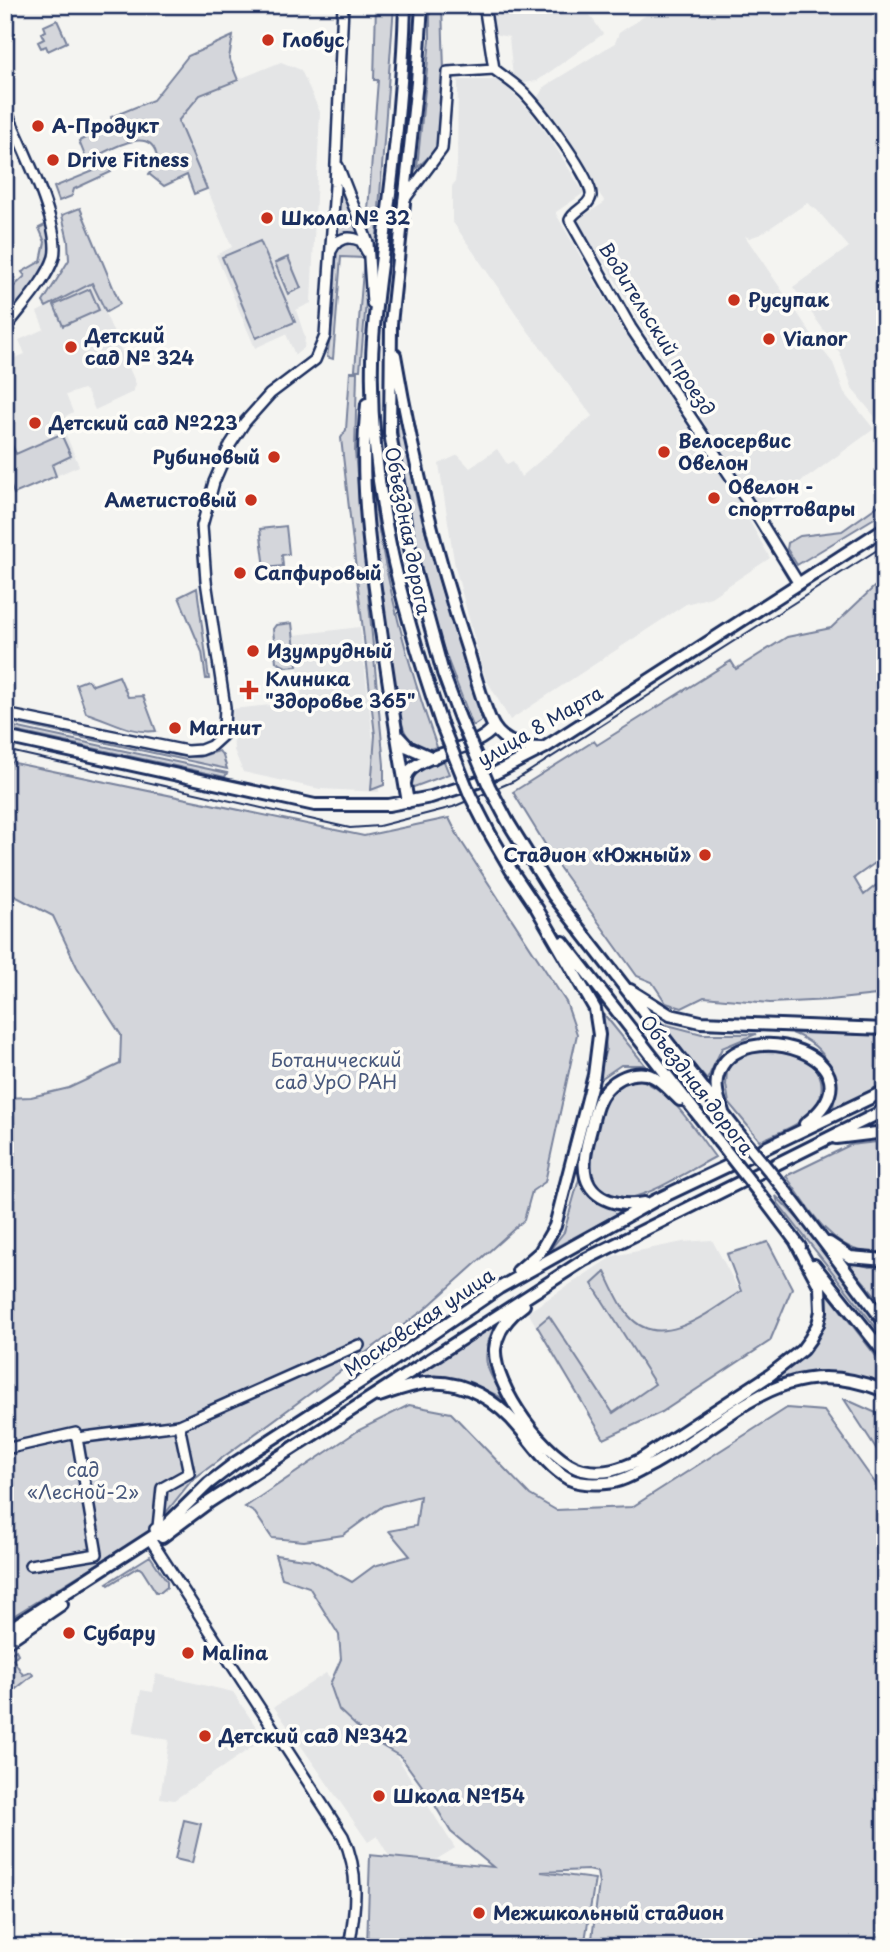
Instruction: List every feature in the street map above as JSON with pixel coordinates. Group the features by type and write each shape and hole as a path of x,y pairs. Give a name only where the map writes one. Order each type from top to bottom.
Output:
{"main road":[{"name":"Объездная дорога","path":"405,5 396,144 373,326 372,436 387,527 409,628 440,723 464,782 489,832 536,907 885,1354"},
{"name":"Объездная дорога","path":"422,5 417,82 391,324 390,433 405,526 428,625 459,716 476,758 508,822 553,895 725,1118 785,1189 885,1323"},
{"path":"391,324 408,425 449,595 494,727 522,747 544,748"},
{"path":"372,360 364,430 365,495 373,577 408,802"},
{"name":"улица 8 Марта","path":"5,737 315,805 359,806 408,802 478,782 544,748 885,528"},
{"path":"405,783 409,771 433,758 481,739 494,727"},
{"path":"396,734 408,747 433,758"},
{"path":"499,1288 540,1252 555,1226 588,1100 598,1049 595,1009 536,907"},
{"path":"618,981 670,1015 701,1022 885,1029"},
{"path":"725,1118 717,1084 721,1068 729,1058 748,1046 799,1049 824,1066 831,1092 827,1104 818,1115 793,1135"},
{"path":"654,1201 629,1206 618,1204 598,1195 586,1178 586,1147 604,1091 616,1080 627,1076 650,1075 705,1123"},
{"name":"Московская улица","path":"5,1632 154,1539 209,1483 235,1463 499,1288 654,1201 885,1091"},
{"name":"Московская улица","path":"5,1643 209,1502 566,1270 617,1242 885,1111"},
{"path":"822,1140 885,1132"},
{"path":"817,1231 835,1248 850,1257 885,1260"},
{"path":"566,1270 512,1314 502,1326 495,1349 498,1371 509,1394 549,1449 563,1462 580,1470 600,1473 617,1470 640,1460 770,1375 802,1350 818,1324 821,1298 820,1287 796,1242"},
{"path":"363,1401 425,1383 459,1386 480,1394 504,1411 543,1457 570,1479 595,1484 614,1482 637,1472 669,1455 755,1399 789,1382 832,1376 868,1384 885,1391"}],"street":[{"path":"5,714 187,751 211,746 222,736 225,728 225,706 206,581 202,526 214,482 230,445 245,422 270,394 315,360 325,336 343,5"},
{"path":"403,201 442,149 448,72 494,69 485,11 476,5"},
{"name":"Водительский проезд","path":"494,69 526,94 588,181 592,194 589,202 571,215 570,219 631,328 759,519 799,584"},
{"path":"5,108 54,230 56,244 51,264 5,329"},
{"path":"336,161 368,243 373,326"},
{"path":"331,253 341,239 351,238 361,241 370,258"},
{"path":"77,1438 179,1426 359,1345"},
{"path":"179,1426 189,1473 162,1488 154,1539 343,1836 353,1865 357,1892 349,1947"},
{"path":"5,1449 76,1433 97,1555 30,1565"}],"shaded area":[{"path":"491,5 583,5 603,34 537,81 519,84 513,78 509,37 493,34"},
{"path":"661,5 885,5 885,421 881,424 853,390 840,353 793,287 849,247 817,210 807,203 761,234 749,238 745,236 833,363 844,392 874,429 811,475 759,508 576,221 605,202 536,100 545,86 615,43 619,33"},
{"name":"Школа № 32","path":"281,62 301,70 320,112 311,303 296,310 305,337 304,348 295,355 286,334 255,348 216,255 232,247 178,121 200,95"},
{"path":"458,80 500,80 530,111 550,138 584,193 556,214 621,326 658,376 734,493 770,558 711,597 686,604 510,720 485,677 478,652 455,567 439,464 458,455 470,468 497,449 507,464 513,461 521,477 592,416 528,331 452,221 452,186 457,165"},
{"path":"92,283 136,384 133,392 95,410 83,389 66,395 73,412 66,416 64,430 79,466 14,494 5,473 5,362 25,354 19,340 44,329 37,312"},
{"path":"360,627 379,792 320,789 243,772 234,750 232,709 302,702 294,635"},
{"path":"712,1240 763,1335 604,1436 528,1312 613,1256 683,1242"},
{"name":"Школа №154","path":"326,1673 399,1760 455,1848 434,1861 389,1856 377,1836 368,1842 274,1707"},
{"name":"Детский сад №342","path":"156,1674 233,1692 264,1739 174,1800 160,1798 169,1740 133,1733 141,1690 153,1692"}],"green space":[{"path":"376,5 394,5 376,249 367,223 378,80 374,80"},
{"path":"430,5 442,5 444,71 439,141 435,151 417,168 430,40"},
{"path":"57,20 67,42 48,51 46,46 41,48 38,42 44,39 41,33 46,31 44,26"},
{"path":"233,36 229,58 238,80 200,95 178,121 207,189 194,194 187,175 164,186 149,174 156,164 157,156 151,145 144,141 125,143 87,161 79,141 113,124 111,117 153,100 188,56"},
{"path":"108,165 111,172 74,189 72,196 59,201 54,187"},
{"path":"339,181 362,235 346,232 337,237"},
{"path":"80,208 120,304 106,312 92,283 46,307 43,302 69,260 62,215"},
{"path":"47,224 50,251 46,264 40,276 5,321 5,295 25,276 22,272 41,261 45,242 39,228"},
{"path":"260,241 295,322 256,338 222,257"},
{"path":"351,242 363,249 367,260 368,279 360,370 355,370 364,258 341,257 333,359 327,357 333,316 336,250"},
{"path":"288,257 301,288 288,294 275,263"},
{"path":"90,289 99,310 63,326 54,305"},
{"path":"350,372 357,372 355,452 384,765 384,785 371,790 375,735 341,438 346,430"},
{"path":"395,390 417,501 442,590 481,706 481,721 473,726 429,611 399,450"},
{"path":"61,434 71,456 52,465 56,476 14,494 5,473 5,438 8,436 16,454"},
{"path":"367,438 377,517 392,595 412,671 437,747 429,749 423,749 412,742 404,731 400,717 373,545"},
{"path":"879,505 885,505 881,514 797,565 787,549 788,543 800,536 842,531"},
{"path":"286,526 289,554 282,555 283,566 265,568 260,529"},
{"name":"Стадион «Южный»","path":"885,581 885,856 854,878 864,895 885,878 885,994 770,1003 704,997 682,1008 666,1003 652,982 637,976 559,867 513,792 594,741 597,745 731,661 736,669 787,637 831,628 874,587"},
{"path":"197,588 209,679 206,679 202,652 179,597"},
{"path":"292,623 297,666 286,667 276,662 273,629 276,625"},
{"path":"119,676 128,697 143,696 156,731 129,728 86,713 76,684 87,680 93,685"},
{"path":"5,718 180,756 199,757 219,751 227,769 5,721"},
{"path":"5,725 227,773 225,777 5,729"},
{"path":"443,759 449,774 411,788 412,773"},
{"name":"Ботанический сад УрО РАН","path":"5,761 364,836 449,818 459,838 566,1002 577,1034 545,1182 532,1191 524,1220 424,1310 192,1480 152,1530 5,1621 5,1098 31,1097 69,1088 120,1064 121,1035 77,967 53,916 5,891"},
{"path":"603,1013 645,1065 621,1065 596,1082 606,1049"},
{"path":"656,1022 702,1034 756,1034 722,1048 707,1080"},
{"path":"792,1033 885,1035 885,1085 833,1111 834,1085 828,1063 815,1046"},
{"path":"751,1052 782,1052 802,1057 817,1070 822,1084 819,1100 808,1116 760,1141 729,1103 726,1085 727,1071 735,1058"},
{"path":"637,1078 650,1084 672,1101 715,1157 660,1187 625,1198 608,1193 596,1183 592,1176 590,1160 600,1110 606,1096 618,1084"},
{"path":"877,1142 885,1145 885,1251 868,1253 850,1247 828,1232 786,1176 850,1145"},
{"path":"579,1179 596,1198 621,1212 549,1251 564,1232"},
{"path":"776,1196 801,1222 885,1332 885,1339 778,1203"},
{"path":"768,1242 792,1288 770,1341 662,1412 604,1439 537,1326 549,1316 613,1413 655,1384 592,1284 605,1272 629,1316 642,1326 656,1330 671,1329 701,1317 741,1291 727,1254"},
{"path":"847,1262 870,1267 885,1266 885,1307"},
{"path":"825,1290 885,1368 885,1385 854,1376 828,1373 770,1381 805,1354 820,1333 826,1307"},
{"path":"496,1322 487,1345 487,1363 493,1380 506,1400 459,1380 435,1377 408,1379"},
{"path":"844,1399 885,1417 885,1462"},
{"path":"409,1405 451,1413 530,1495 556,1510 632,1507 787,1408 824,1411 885,1497 885,1947 591,1947 599,1883 597,1872 588,1870 541,1872 595,1879 584,1947 367,1947 370,1855 493,1867 451,1832 401,1757 370,1739 339,1710 330,1684 341,1659 339,1635 309,1587 282,1578 275,1555 312,1560 352,1582 374,1566 410,1556 389,1531 416,1526 420,1496 383,1506 343,1535 304,1541 272,1538 255,1513 245,1507 359,1430"},
{"path":"150,1556 167,1581 167,1587 161,1592 156,1592 138,1567 109,1585 107,1583"},
{"path":"16,1650 18,1654 13,1659 23,1675 31,1672 33,1675 11,1693 5,1703 5,1656"},
{"path":"184,1820 201,1824 192,1863 175,1859"}],"tram line":[{"path":"5,750 350,828 379,826 453,807 514,781 885,545"}],"place":[{"name":"Глобус","path":"268,40"},
{"name":"А-Продукт","path":"38,126"},
{"name":"Drive Fitness","path":"53,160"},
{"name":"Школа № 32","path":"267,218"},
{"name":"Русупак","path":"734,300"},
{"name":"Vianor","path":"769,339"},
{"name":"Детский сад № 324","path":"71,347"},
{"name":"Детский сад №223","path":"35,423"},
{"name":"Велосервис Овелон","path":"664,452"},
{"name":"Рубиновый","path":"274,457"},
{"name":"Овелон - спорттовары","path":"714,498"},
{"name":"Аметистовый","path":"251,500"},
{"name":"Сапфировый","path":"240,573"},
{"name":"Изумрудный","path":"253,651"},
{"name":"Клиника \"Здоровье 365\"","path":"249,690"},
{"name":"Магнит","path":"175,728"},
{"name":"Стадион «Южный»","path":"705,855"},
{"name":"Субару","path":"69,1633"},
{"name":"Malina","path":"188,1653"},
{"name":"Детский сад №342","path":"205,1736"},
{"name":"Школа №154","path":"379,1796"},
{"name":"Межшкольный стадион","path":"479,1913"}],"park label":[{"name":"сад «Лесной-2»","path":"83,1481"}]}
